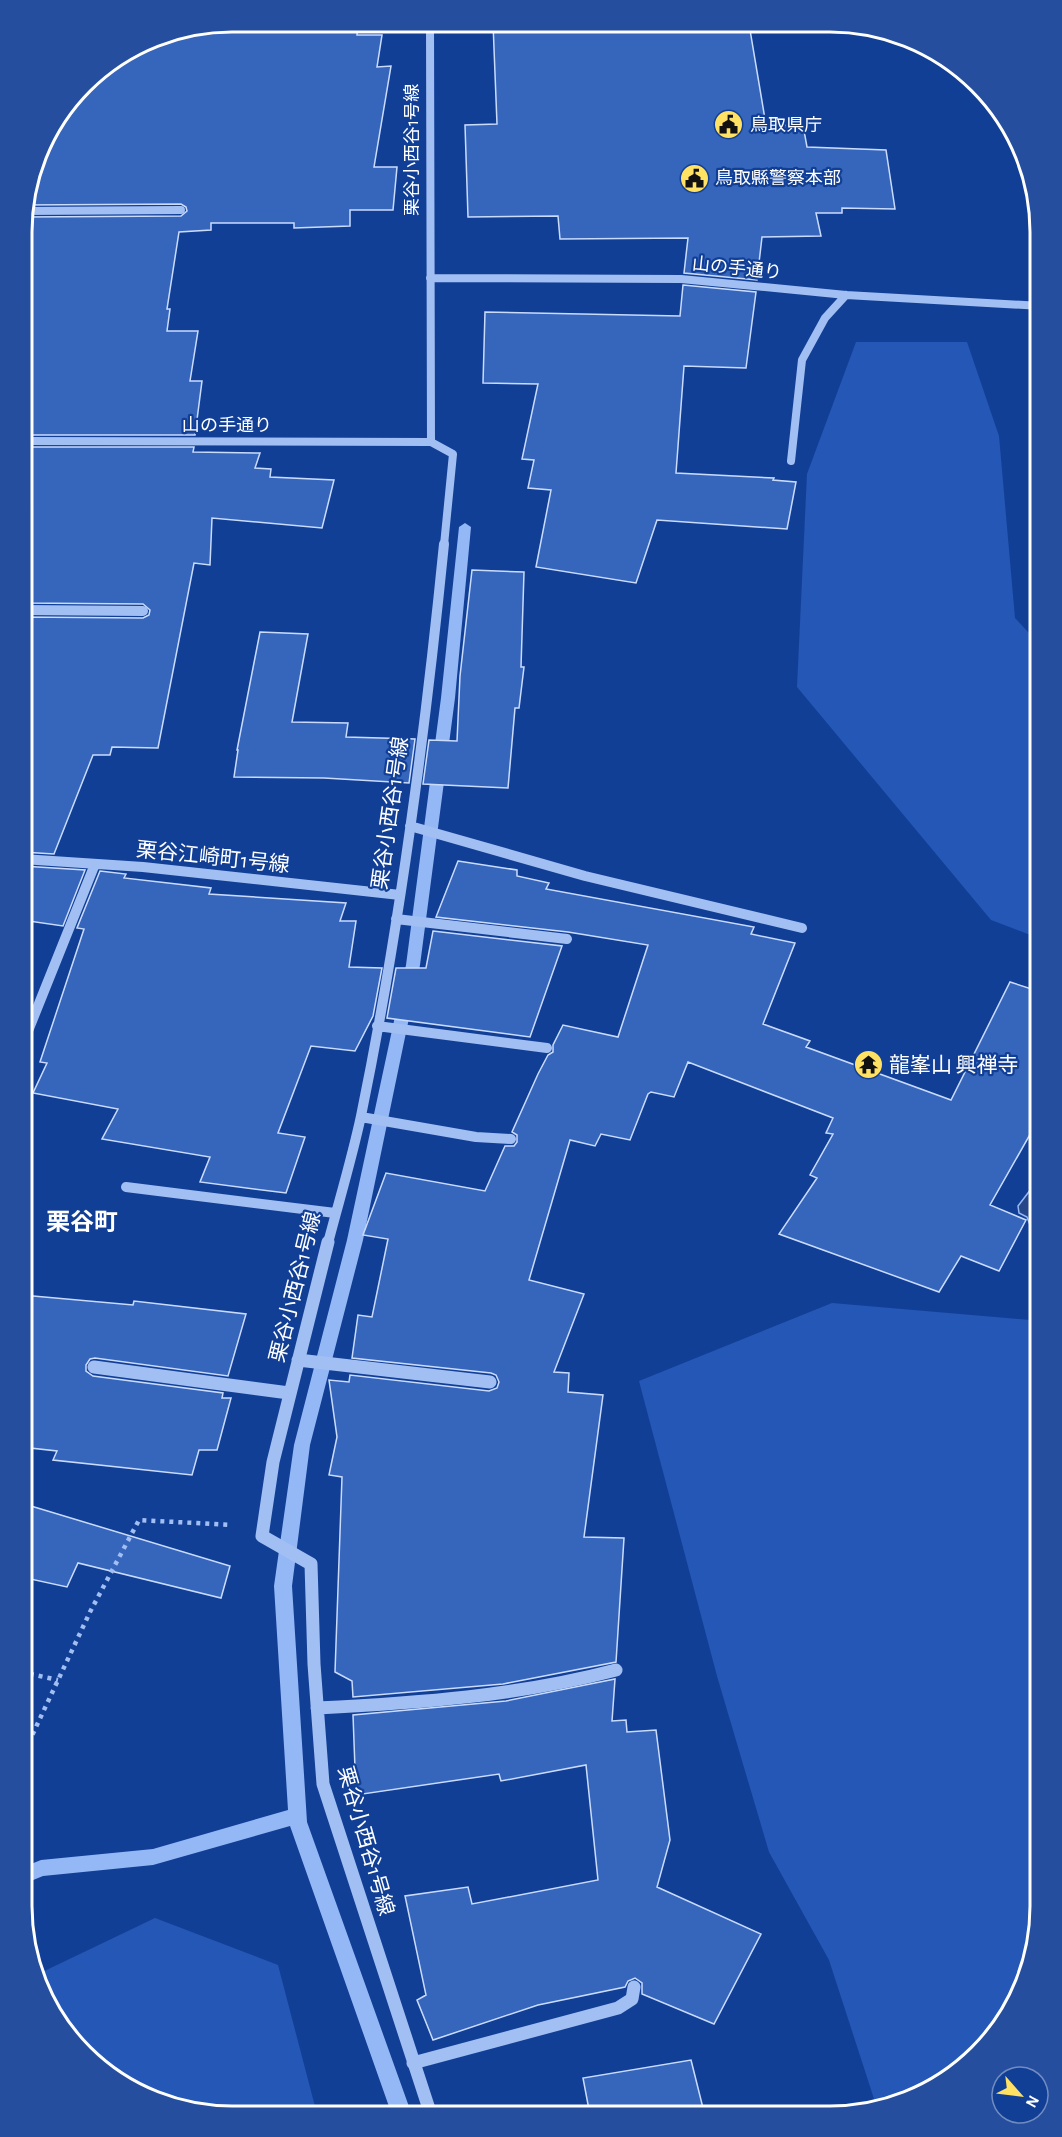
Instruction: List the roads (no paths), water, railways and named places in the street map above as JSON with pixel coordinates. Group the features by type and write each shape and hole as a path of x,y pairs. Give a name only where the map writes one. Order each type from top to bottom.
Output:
{"street":[{"name":"栗谷小西谷1号線","path":"428,2106 323,1785 314,1664 312,1564 262,1531 273,1462 289,1393 361,1117 400,895 432,664 453,454 431,442 430,32"},
{"path":"33,211 180,210"},
{"name":"山の手通り","path":"430,278 681,279 846,296 994,306 1030,306"},
{"path":"791,461 802,360 825,318 846,296"},
{"name":"山の手通り","path":"32,441 431,442"},
{"path":"32,610 143,611"},
{"path":"410,826 585,876 802,928"},
{"name":"栗谷江崎町1号線","path":"32,861 143,867 400,895"},
{"path":"32,1021 95,864"},
{"path":"396,919 567,939"},
{"path":"377,1026 547,1048"},
{"path":"361,1117 476,1137 511,1139"},
{"path":"126,1187 335,1213"},
{"path":"298,1360 490,1382"},
{"path":"94,1367 289,1393"},
{"path":"317,1708 448,1702 570,1683 616,1670"},
{"path":"413,2063 618,2008 632,1999 634,1987"}],"waterway":[{"path":"399,2106 298,1822 283,1586 302,1445 355,1240 413,965 448,698 465,527"},
{"path":"32,1872 41,1868 153,1857 296,1816"}],"place":[{"name":"鳥取県庁","path":"729,125"},
{"name":"鳥取縣警察本部","path":"694,178"},
{"name":"龍峯山 興禅寺","path":"868,1065"}],"district":[{"name":"栗谷町","path":"82,1222"}]}
